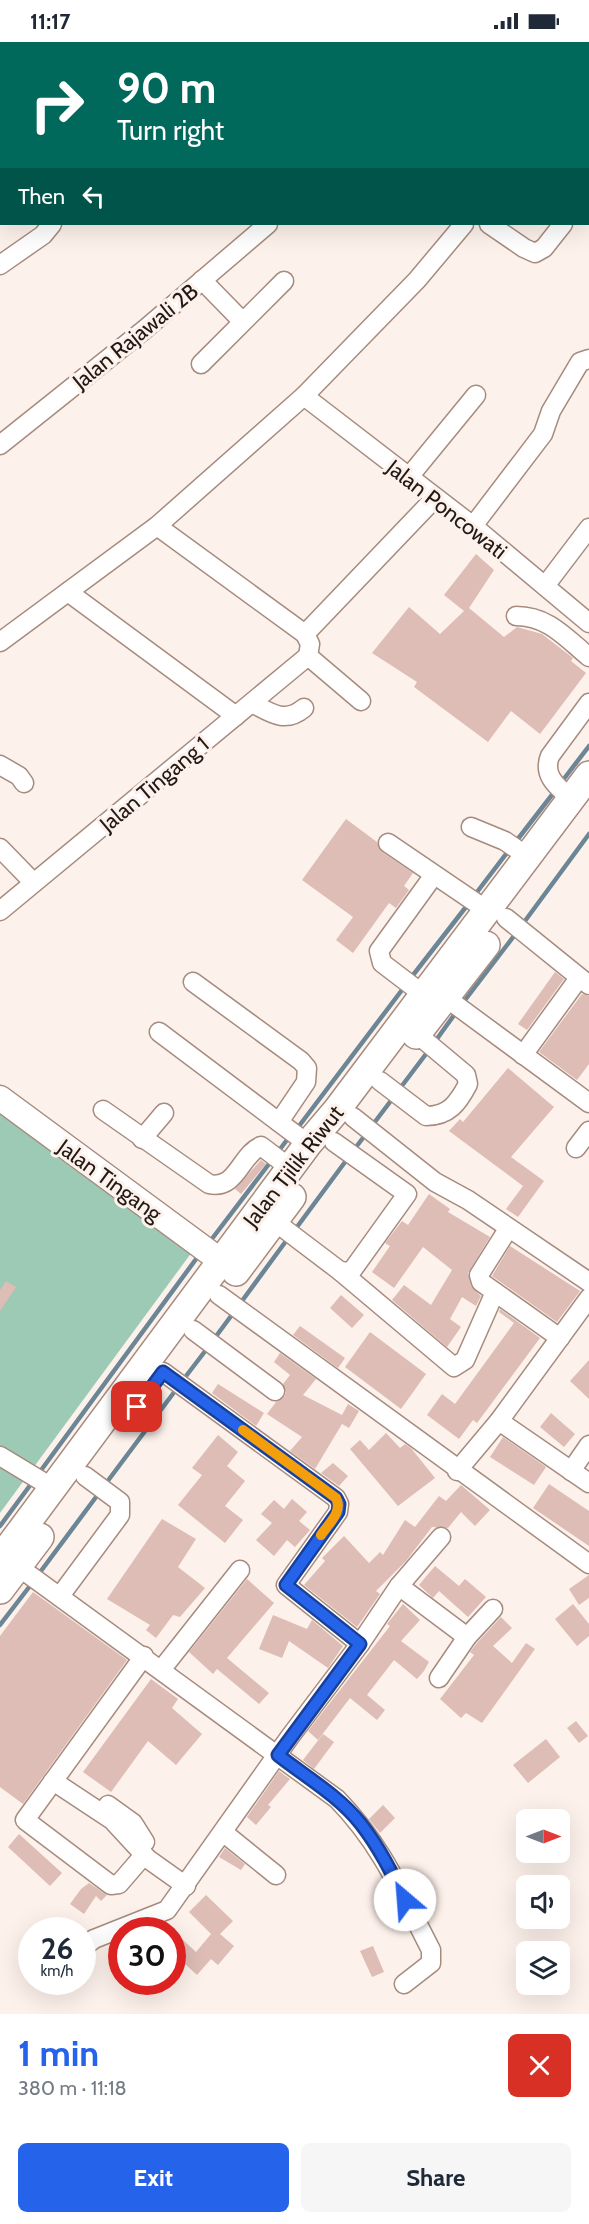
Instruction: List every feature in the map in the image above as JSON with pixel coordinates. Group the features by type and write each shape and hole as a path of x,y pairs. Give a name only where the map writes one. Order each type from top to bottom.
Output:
{"highway":[{"name":"Jalan Tjilik Riwut","path":"7,1552 86,1476 274,1221 336,1127 434,996 502,913 580,803 589,775"},
{"name":"Jalan Tjilik Riwut","path":"502,913 528,857 580,803"},
{"name":"Jalan Tjilik Riwut","path":"0,1590 7,1552 53,1488 290,1168 336,1127 380,1081 417,1034 434,996"}],"main road":[{"name":"Jalan Tingang","path":"0,1098 221,1261"}],"street":[{"path":"0,265 43,235 51,225"},
{"name":"Jalan Rajawali 2B","path":"0,445 267,225"},
{"path":"0,642 157,526 304,396 417,280 463,225"},
{"path":"490,225 524,249 535,253 544,248 562,225"},
{"path":"202,280 242,321"},
{"path":"201,364 284,281"},
{"path":"472,526 539,441 551,411 580,362 589,359"},
{"path":"408,478 476,395"},
{"name":"Jalan Poncowati","path":"304,396 472,526 589,623"},
{"path":"305,634 435,498"},
{"path":"157,526 305,634 310,644 308,656 361,701"},
{"path":"545,586 589,528"},
{"path":"68,592 236,716"},
{"path":"516,616 537,617 546,622 589,657"},
{"name":"Jalan Tingang 1","path":"0,911 308,656"},
{"path":"252,703 285,718 294,716 304,708"},
{"path":"580,803 551,779 547,765 550,756 589,703"},
{"path":"0,765 19,776 24,783"},
{"path":"471,827 505,841 528,857"},
{"path":"388,843 434,875 502,913 586,979 523,1055"},
{"path":"0,848 33,882"},
{"path":"434,875 379,951 382,963 523,1055 589,1104"},
{"path":"193,982 301,1061 307,1068 306,1082 279,1122"},
{"path":"159,1032 279,1122 336,1127 422,1172 589,1282"},
{"path":"380,1081 426,1116 444,1115 453,1108 468,1084 466,1076 417,1034"},
{"path":"103,1110 209,1184 216,1185 235,1176 256,1149 261,1146 290,1168"},
{"path":"142,1139 164,1113"},
{"path":"336,1127 407,1194"},
{"path":"576,1148 589,1131"},
{"path":"340,1271 351,1272 422,1172"},
{"path":"274,1221 340,1271 454,1367 460,1366 465,1360 495,1292"},
{"path":"508,1229 479,1275 481,1282 560,1338"},
{"path":"219,1295 589,1564"},
{"path":"458,1470 499,1420 589,1298"},
{"path":"193,1330 275,1391"},
{"path":"163,1372 336,1498 339,1504 338,1512 286,1585 360,1644"},
{"path":"499,1420 589,1483"},
{"path":"572,1471 589,1445"},
{"path":"0,1456 53,1488"},
{"path":"60,1596 120,1515 122,1506 86,1476"},
{"path":"162,1917 360,1644 399,1586 441,1537"},
{"path":"7,1552 60,1596 337,1799 359,1822 379,1849 430,1950 430,1963 404,1984"},
{"path":"161,1670 240,1570"},
{"path":"399,1586 466,1637"},
{"path":"439,1678 466,1637 493,1609"},
{"path":"144,1656 58,1784 25,1820 111,1885 119,1884 145,1849"},
{"path":"58,1784 112,1820 186,1886"},
{"path":"224,1833 276,1875"},
{"path":"96,1938 167,1910"}],"green space":[{"path":"0,1111 192,1252 0,1513"}],"building":[{"path":"476,554 494,570 469,608 504,637 517,627 542,634 573,658 571,661 586,673 540,734 511,711 488,742 414,687 417,682 372,653 409,607 440,634 464,611 444,595"},
{"path":"346,819 377,842 382,852 413,873 404,886 409,890 396,908 389,903 353,953 336,940 353,917 302,880"},
{"path":"555,972 564,979 527,1030 518,1024"},
{"path":"582,994 589,996 589,1064 577,1080 539,1052"},
{"path":"508,1068 554,1107 511,1157 544,1181 518,1217 506,1209 523,1186 449,1131 460,1119 463,1122"},
{"path":"261,1160 266,1164 241,1194 235,1189"},
{"path":"429,1194 450,1209 448,1212 490,1237 468,1273 471,1286 481,1296 476,1306 462,1297 450,1319 461,1327 447,1347 392,1300 404,1285 431,1305 452,1270 423,1247 394,1288 372,1272 390,1246 385,1243 402,1221 408,1225"},
{"path":"510,1246 580,1291 557,1322 492,1276"},
{"path":"6,1281 16,1287 0,1311 0,1290"},
{"path":"341,1295 364,1315 352,1328 330,1308"},
{"path":"500,1309 540,1338 477,1423 473,1420 459,1439 427,1415 442,1394 455,1404 514,1323 499,1312"},
{"path":"300,1326 345,1358 338,1368 293,1335"},
{"path":"370,1332 426,1374 401,1409 345,1367"},
{"path":"280,1353 316,1379 303,1395 342,1415 348,1404 359,1411 349,1428 342,1424 315,1469 290,1451 302,1437 267,1414 276,1402 284,1397 286,1392 283,1384 290,1375 274,1362"},
{"path":"589,1360 589,1399 570,1381"},
{"path":"218,1384 264,1413 256,1426 212,1393"},
{"path":"551,1413 575,1434 564,1447 540,1427"},
{"path":"386,1433 400,1448 405,1444 411,1448 435,1478 398,1506 350,1449 360,1440 369,1450"},
{"path":"218,1435 238,1452 227,1466 245,1481 225,1506 243,1520 225,1543 178,1505 202,1475 192,1468"},
{"path":"503,1437 546,1467 534,1485 490,1457"},
{"path":"333,1463 348,1476 339,1486 321,1473"},
{"path":"549,1484 589,1511 589,1546 533,1508"},
{"path":"461,1485 490,1510 475,1526 461,1512 448,1528 432,1527 406,1561 376,1591 380,1594 357,1627 304,1585 325,1561 322,1558 344,1536 369,1563 380,1552 383,1555 405,1520 415,1527 439,1496 446,1501"},
{"path":"292,1499 307,1512 299,1521 310,1530 295,1547 287,1540 274,1556 256,1540 272,1523 261,1514 274,1500 284,1509"},
{"path":"162,1519 196,1539 178,1567 205,1588 180,1617 173,1615 156,1638 146,1630 150,1625 107,1599"},
{"path":"435,1566 459,1586 465,1579 486,1597 468,1617 439,1591 433,1598 419,1585"},
{"path":"589,1575 589,1598 579,1605 569,1589"},
{"path":"247,1579 274,1603 227,1658 269,1693 259,1704 217,1669 213,1674 189,1652"},
{"path":"33,1592 127,1660 23,1804 0,1787 0,1636"},
{"path":"403,1604 420,1620 401,1641 429,1662 424,1671 417,1679 394,1660 367,1695 385,1710 377,1720 350,1698 318,1740 308,1731 390,1626 387,1624"},
{"path":"573,1604 589,1624 589,1636 577,1646 555,1619"},
{"path":"273,1615 307,1629 312,1620 343,1646 328,1668 289,1641 282,1658 259,1649"},
{"path":"501,1617 512,1628 493,1646 512,1663 526,1643 535,1649 482,1723 466,1713 461,1718 440,1699 474,1655 470,1652"},
{"path":"151,1679 178,1699 172,1708 202,1734 176,1765 148,1741 111,1792 83,1772"},
{"path":"576,1721 588,1736 579,1743 567,1728"},
{"path":"323,1734 334,1742 314,1769 303,1760"},
{"path":"546,1739 560,1757 528,1783 513,1765"},
{"path":"279,1771 290,1779 268,1805 271,1807 256,1825 247,1817"},
{"path":"383,1805 395,1818 380,1833 369,1819"},
{"path":"19,1834 62,1873 50,1886 8,1847"},
{"path":"225,1848 245,1864 241,1870 219,1857"},
{"path":"89,1883 107,1895 101,1901 96,1896 84,1914 70,1904 81,1889"},
{"path":"206,1895 233,1921 220,1934 234,1946 218,1965 211,1959 197,1975 186,1965 186,1943 196,1952 211,1934 189,1912"},
{"path":"373,1946 384,1972 372,1977 360,1951"}],"waterway":[{"path":"560,784 589,746"},
{"path":"514,844 555,791"},
{"path":"522,925 589,834"},
{"path":"474,896 509,850"},
{"path":"410,979 469,903"},
{"path":"462,1004 517,932"},
{"path":"296,1130 405,986"},
{"path":"434,1043 457,1011"},
{"path":"398,1091 429,1050"},
{"path":"371,1127 393,1098"},
{"path":"353,1151 366,1134"},
{"path":"277,1153 290,1136"},
{"path":"294,1231 348,1158"},
{"path":"208,1244 272,1160"},
{"path":"239,1305 289,1237"},
{"path":"39,1473 199,1255"},
{"path":"214,1339 234,1312"},
{"path":"183,1380 209,1346"},
{"path":"104,1486 178,1387"},
{"path":"0,1526 34,1480"},
{"path":"38,1575 99,1493"},
{"path":"0,1625 33,1582"}],"slow traffic":[{"path":"243,1430 336,1498 339,1504 338,1512 321,1535"}],"route":[{"path":"137,1407 163,1372 336,1498 339,1504 338,1512 287,1580 286,1585 360,1644 278,1755 337,1799 359,1822 379,1849 405,1900"}]}
